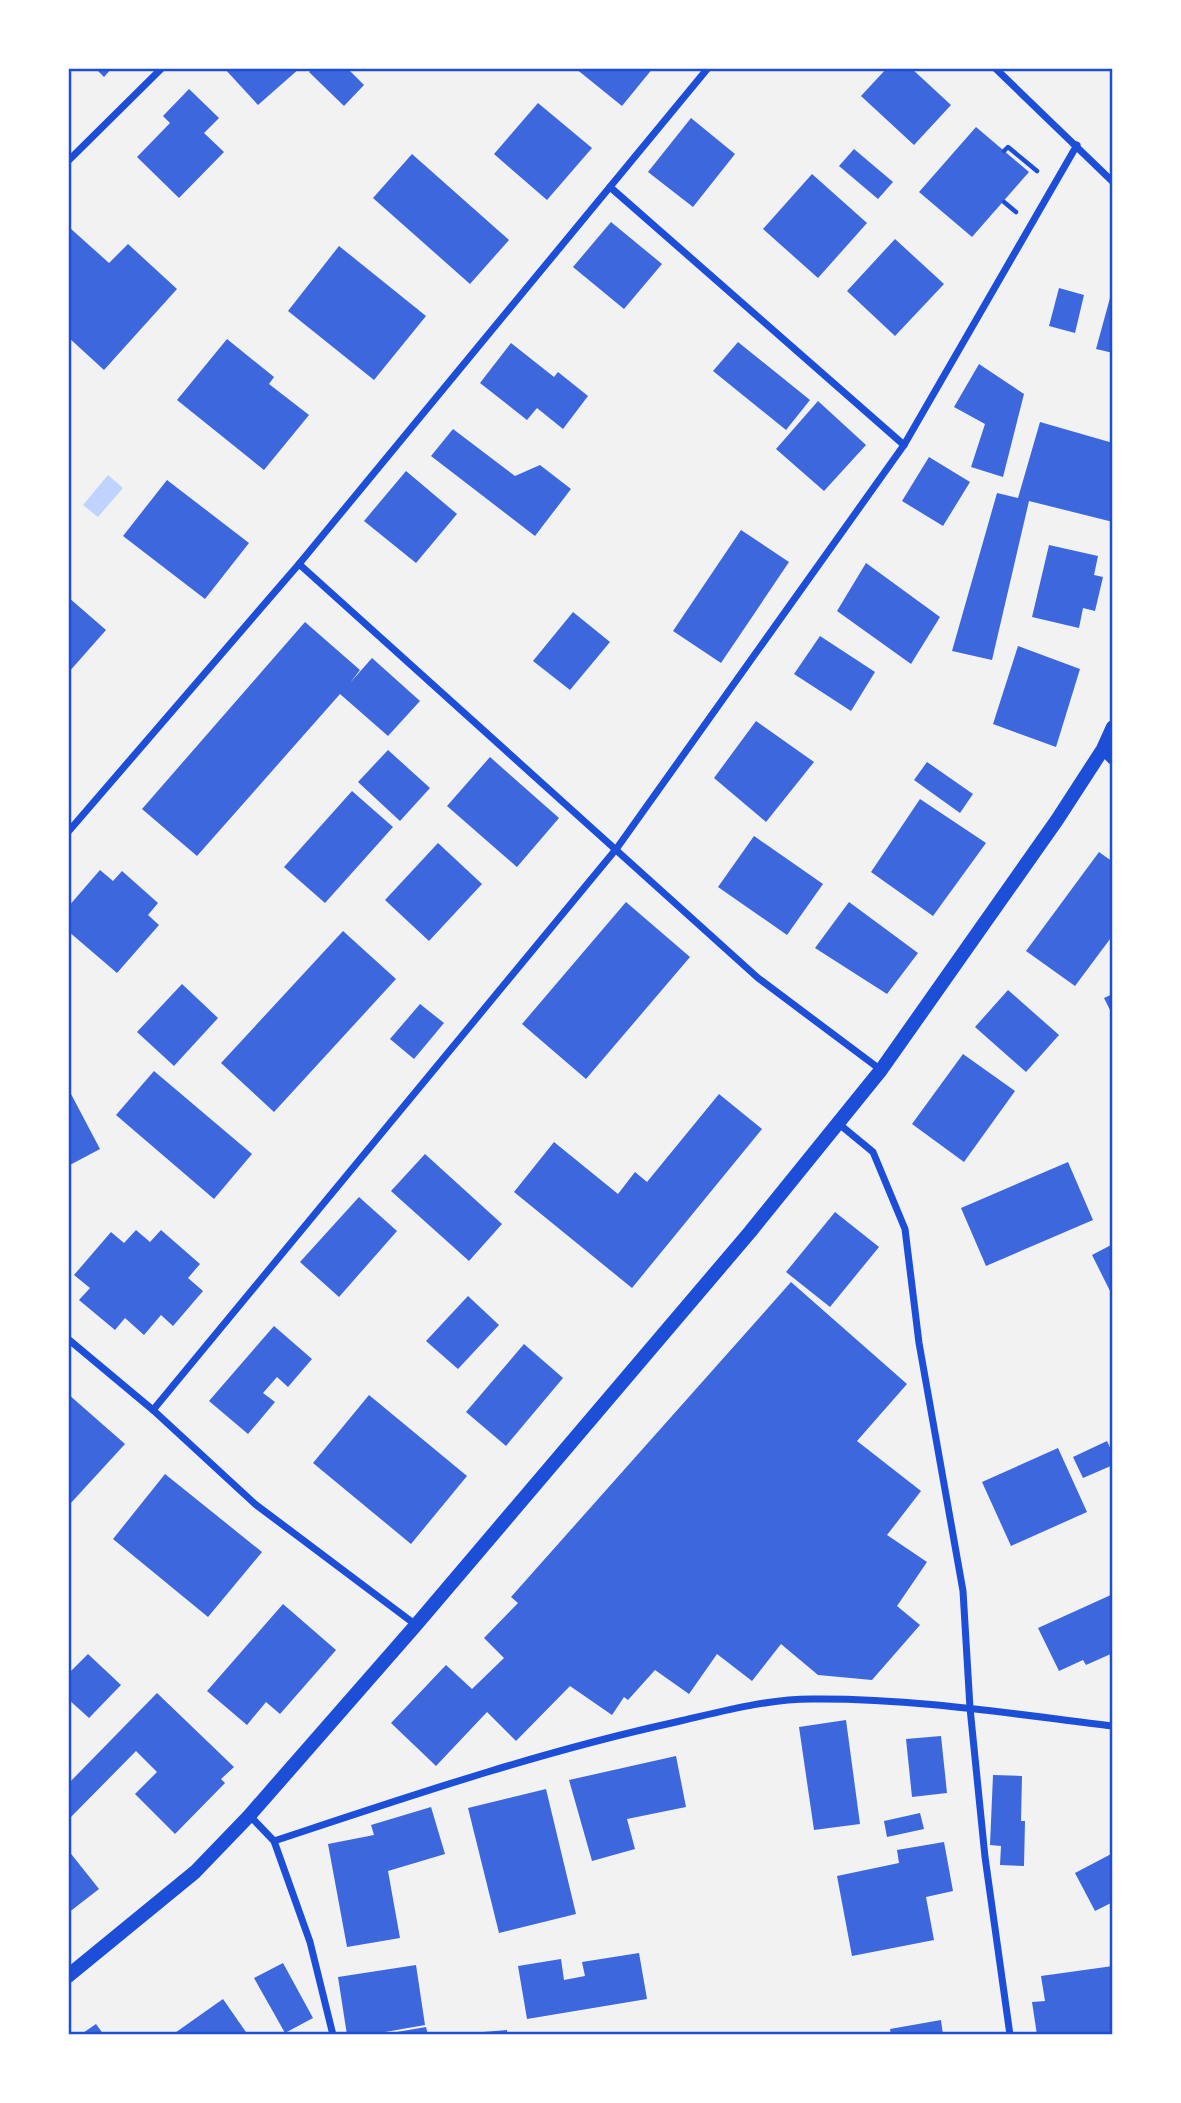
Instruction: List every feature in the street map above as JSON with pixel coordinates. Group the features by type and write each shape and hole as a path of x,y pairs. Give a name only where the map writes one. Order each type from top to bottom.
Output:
{"main road":[{"path":"68,1976 186,1880 249,1816 416,1625 839,1124 881,1070 1049,832 1108,754 1113,727"}],"street":[{"path":"68,161 162,68"},
{"path":"68,832 299,564 708,68"},
{"path":"995,68 1113,182"},
{"path":"153,1410 617,848 904,444 1077,145"},
{"path":"610,187 904,444"},
{"path":"299,564 617,848 761,981 881,1070"},
{"path":"839,1124 873,1152 905,1228 919,1343 963,1591 970,1708 985,1857 1010,2035"},
{"path":"68,1339 153,1410 256,1504 416,1625"},
{"path":"274,1841 478,1773 594,1740 760,1704 811,1699 970,1708 1113,1726"},
{"path":"249,1816 274,1841 310,1942 333,2035"}],"path":[{"path":"1004,151 1008,146 1054,186"}],"water":[{"path":"108,475 123,488 98,517 83,505"}],"building":[{"path":"95,68 112,68 104,77"},
{"path":"224,68 300,68 258,105"},
{"path":"313,68 347,68 364,85 344,106 309,72"},
{"path":"575,68 653,68 622,106"},
{"path":"887,68 911,68 951,105 914,145 861,96"},
{"path":"189,89 219,118 204,133 224,152 179,198 137,157 170,123 163,116"},
{"path":"538,103 592,148 547,200 494,154"},
{"path":"691,118 735,154 693,207 648,172"},
{"path":"976,127 1029,172 972,237 919,192"},
{"path":"854,149 893,182 878,199 839,166"},
{"path":"412,154 509,240 470,284 373,198"},
{"path":"812,174 867,223 818,278 763,229"},
{"path":"611,222 662,264 624,309 573,267"},
{"path":"70,228 109,263 128,244 177,289 104,370 68,337"},
{"path":"895,239 944,284 895,336 847,291"},
{"path":"339,246 426,316 374,380 288,311"},
{"path":"1113,287 1113,353 1096,349"},
{"path":"1059,288 1084,295 1075,333 1049,326"},
{"path":"227,339 274,377 269,384 309,415 264,470 177,400"},
{"path":"738,342 810,400 786,430 713,371"},
{"path":"511,343 554,377 558,372 588,396 563,429 537,408 527,420 480,383"},
{"path":"979,364 1024,394 1003,477 971,467 985,424 954,407"},
{"path":"818,401 866,445 824,491 776,449"},
{"path":"1040,422 1113,443 1113,522 1029,501 992,660 952,651 997,493 1018,498"},
{"path":"453,429 515,476 540,465 571,489 535,536 431,456"},
{"path":"929,457 970,482 943,526 902,501"},
{"path":"406,471 457,514 416,563 364,521"},
{"path":"167,480 249,543 205,599 123,536"},
{"path":"741,530 789,562 721,663 673,631"},
{"path":"1049,545 1098,556 1094,575 1103,577 1095,611 1083,608 1079,628 1032,617"},
{"path":"866,563 940,617 911,664 837,611"},
{"path":"68,597 106,630 68,673"},
{"path":"573,612 610,642 570,690 533,661"},
{"path":"305,622 360,670 350,683 372,658 420,701 388,736 340,694 197,856 142,809"},
{"path":"820,636 875,672 851,711 794,674"},
{"path":"1018,646 1080,669 1056,747 993,724"},
{"path":"756,721 814,762 766,822 714,778"},
{"path":"388,750 430,788 400,821 358,782"},
{"path":"490,757 559,818 517,867 447,806"},
{"path":"927,762 973,794 960,813 914,780"},
{"path":"352,791 393,827 325,903 284,867"},
{"path":"920,799 986,843 933,916 871,872"},
{"path":"754,836 823,884 787,935 718,887"},
{"path":"438,843 482,884 429,941 385,900"},
{"path":"1099,852 1113,862 1113,935 1075,986 1026,951"},
{"path":"100,870 113,881 122,871 158,903 148,915 159,925 117,973 68,931 68,907"},
{"path":"626,902 690,957 586,1079 522,1024"},
{"path":"849,902 918,953 887,994 815,948"},
{"path":"343,931 396,979 274,1112 221,1063"},
{"path":"182,984 218,1018 174,1066 137,1032"},
{"path":"1008,990 1059,1035 1026,1072 975,1027"},
{"path":"1113,994 1113,1016 1104,998"},
{"path":"420,1004 444,1023 414,1059 390,1039"},
{"path":"963,1054 1015,1091 964,1162 912,1124"},
{"path":"154,1071 252,1154 214,1199 116,1115"},
{"path":"71,1094 100,1149 68,1166 68,1095"},
{"path":"719,1094 762,1129 632,1288 514,1192 554,1142 618,1194 635,1172 647,1182"},
{"path":"425,1154 502,1224 469,1261 391,1191"},
{"path":"1068,1162 1093,1220 986,1266 961,1208"},
{"path":"359,1197 397,1231 339,1297 300,1262"},
{"path":"835,1212 879,1247 830,1307 786,1272"},
{"path":"136,1230 150,1242 161,1230 200,1264 188,1278 203,1291 173,1326 161,1315 144,1335 125,1318 115,1330 79,1300 90,1288 74,1275 111,1232 124,1243"},
{"path":"1113,1244 1113,1297 1092,1255"},
{"path":"791,1282 907,1384 857,1441 921,1491 887,1535 927,1562 897,1606 920,1625 872,1680 818,1675 781,1644 752,1681 717,1654 689,1694 655,1670 628,1700 624,1697 612,1715 570,1686 516,1741 487,1712 436,1766 391,1723 446,1665 472,1689 504,1658 484,1638 518,1603 511,1597"},
{"path":"468,1296 499,1325 458,1369 426,1341"},
{"path":"274,1326 312,1359 288,1387 277,1377 263,1393 275,1402 248,1434 209,1401"},
{"path":"524,1344 563,1378 506,1446 466,1412"},
{"path":"68,1394 125,1444 70,1504 68,1502"},
{"path":"369,1395 467,1476 411,1544 313,1463"},
{"path":"1107,1441 1113,1454 1113,1465 1083,1478 1073,1457"},
{"path":"1058,1448 1087,1512 1011,1546 982,1482"},
{"path":"165,1474 262,1552 208,1617 113,1539"},
{"path":"1113,1594 1113,1653 1086,1665 1083,1660 1059,1671 1038,1628"},
{"path":"283,1604 336,1650 280,1714 266,1702 247,1725 207,1691"},
{"path":"88,1654 121,1685 89,1718 68,1699 68,1674"},
{"path":"157,1693 234,1767 221,1779 225,1783 175,1834 135,1794 157,1772 136,1751 68,1820 68,1784"},
{"path":"846,1720 860,1824 814,1830 799,1727"},
{"path":"941,1736 947,1793 912,1797 906,1739"},
{"path":"676,1756 686,1807 627,1819 635,1849 592,1861 569,1780"},
{"path":"993,1775 1022,1776 1024,1866 1000,1865 1001,1846 990,1845"},
{"path":"546,1789 576,1914 499,1933 468,1808"},
{"path":"431,1807 445,1854 388,1871 400,1938 347,1947 328,1844 374,1835 371,1825"},
{"path":"920,1813 924,1829 887,1837 884,1821"},
{"path":"944,1842 953,1891 926,1897 934,1940 852,1956 837,1876 899,1863 897,1850"},
{"path":"68,1850 99,1889 68,1913"},
{"path":"1113,1853 1113,1902 1095,1911 1075,1873"},
{"path":"639,1953 647,1999 527,2019 518,1966 561,1959 564,1980 585,1976 582,1962"},
{"path":"283,1963 313,2018 285,2033 254,1978"},
{"path":"416,1965 425,2025 368,2035 347,2035 338,1977"},
{"path":"1113,1966 1113,2035 1037,2035 1032,2002 1045,2001 1041,1976"},
{"path":"223,1999 248,2035 172,2035"},
{"path":"941,2020 943,2035 891,2035 890,2029"},
{"path":"96,2024 104,2035 80,2035"},
{"path":"426,2027 428,2035 391,2033"},
{"path":"507,2030 507,2035 471,2035 471,2033"}]}
